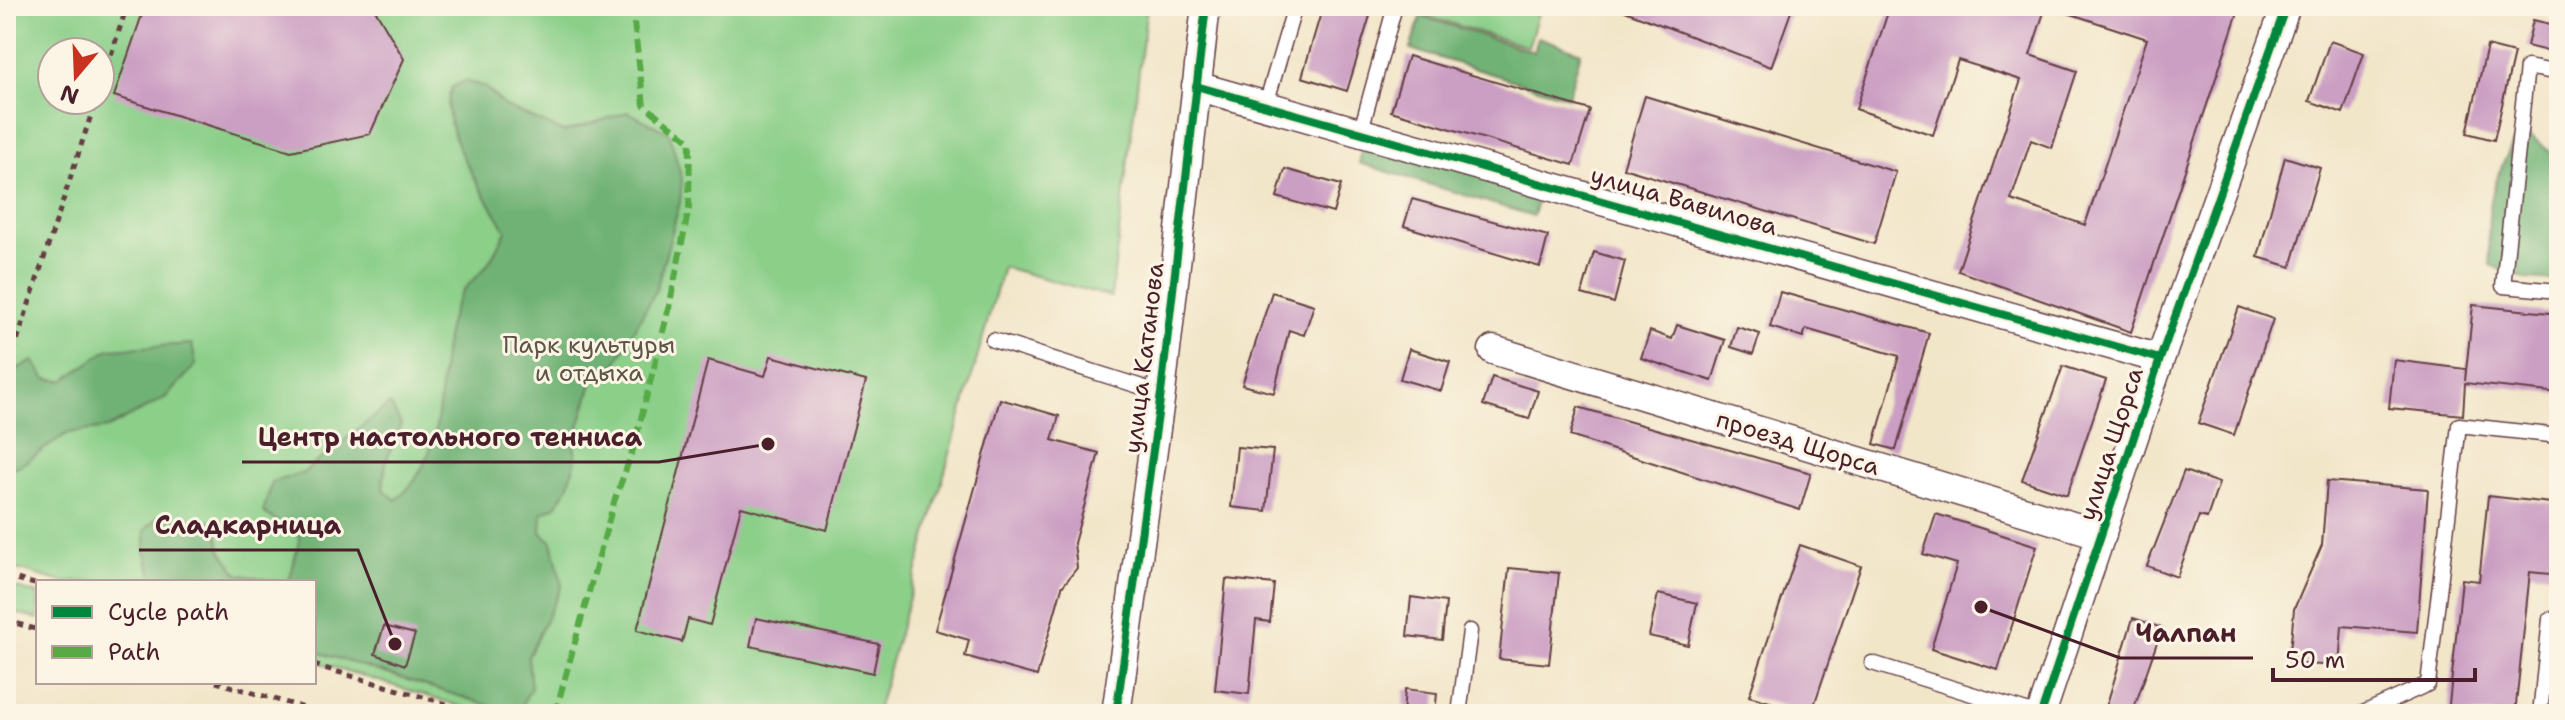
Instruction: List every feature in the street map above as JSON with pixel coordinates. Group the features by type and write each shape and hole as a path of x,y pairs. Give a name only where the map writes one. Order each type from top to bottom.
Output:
{"street":[{"name":"улица Катанова","path":"1116,714 1161,393 1206,6"},
{"name":"улица Щорса","path":"2038,714 2286,6"},
{"name":"улица Вавилова","path":"1196,86 1361,130 2160,359"},
{"name":"проезд Щорса","path":"1493,350 2102,535"}],"lane":[{"path":"1266,104 1295,6"},
{"path":"1361,130 1395,6"},
{"path":"2559,73 2527,67 2503,286 2559,291"},
{"path":"993,340 1161,393"},
{"path":"2361,714 2428,684 2459,425 2559,436"},
{"path":"2540,714 2550,619 2559,620"},
{"path":"1459,714 1470,631"},
{"path":"1872,663 2038,714"}],"path":[{"path":"116,40 127,6"},
{"path":"6,374 91,116"},
{"path":"6,576 36,584"},
{"path":"6,620 36,629"},
{"path":"316,666 481,714"},
{"path":"223,684 325,714"}],"green space":[{"name":"Парк культуры и отдыха","path":"6,6 1147,6 1111,297 1003,267 876,714 485,714 316,662 316,580 55,580 6,566"},
{"path":"1427,6 1528,6 1539,10 1528,47 1424,15"},
{"path":"1421,16 1534,52 1538,37 1581,52 1568,97 1410,49"},
{"path":"465,81 485,87 506,107 564,132 628,112 669,133 682,179 680,202 656,290 614,367 595,373 574,444 576,459 568,487 556,506 542,513 541,532 552,542 562,586 528,657 531,688 517,714 316,652 316,580 289,580 300,537 263,512 272,482 303,473 390,404 401,424 386,461 383,489 396,500 416,478 428,454 436,429 450,322 461,293 487,265 506,231 456,141 448,104 452,87"},
{"path":"2528,134 2559,159 2559,281 2526,279 2490,265 2488,229 2495,185 2516,137"},
{"path":"1365,139 1540,192 1533,216 1359,163"},
{"path":"192,344 196,365 165,398 108,428 68,433 21,465 6,470 6,400 16,369 33,361 46,379 63,381 109,349"},
{"path":"158,517 215,522 221,550 238,574 270,580 153,580 145,551 145,530"},
{"path":"6,585 36,593 36,618 6,610"}],"building":[{"path":"145,6 373,6 404,59 370,134 291,151 116,97"},
{"path":"1323,6 1373,6 1347,91 1302,77"},
{"path":"1612,6 1793,6 1771,67"},
{"path":"1890,6 2046,6 2030,55 2077,71 2052,148 2031,140 2011,200 2085,225 2147,39 2059,10 2060,6 2240,6 2131,332 1958,271 2021,80 1958,60 1933,135 1856,109"},
{"path":"2533,20 2559,26 2559,54 2527,46"},
{"path":"2330,41 2364,53 2343,113 2309,101"},
{"path":"2487,46 2514,53 2494,140 2467,133"},
{"path":"1408,56 1590,110 1573,165 1391,111"},
{"path":"1645,96 1896,172 1874,244 1623,168"},
{"path":"2285,157 2320,168 2291,267 2258,257"},
{"path":"1285,169 1341,185 1333,213 1277,197"},
{"path":"1412,199 1548,236 1540,267 1404,226"},
{"path":"1594,252 1625,261 1614,303 1582,294"},
{"path":"1272,292 1314,305 1304,335 1289,330 1274,393 1242,385"},
{"path":"1780,292 1929,333 1896,450 1874,444 1899,356 1806,329 1803,337 1770,327"},
{"path":"2473,305 2559,314 2559,393 2465,383 2463,415 2389,408 2394,360 2466,369 2465,381"},
{"path":"2239,307 2273,319 2234,435 2198,423"},
{"path":"1677,325 1725,340 1712,381 1641,358 1650,331 1672,339"},
{"path":"1737,327 1760,334 1753,354 1731,347"},
{"path":"1409,349 1450,362 1441,391 1400,379"},
{"path":"771,356 866,381 827,530 741,507 710,625 688,619 682,642 637,630 708,360 765,376"},
{"path":"2063,366 2106,380 2067,495 2022,480"},
{"path":"1492,377 1538,391 1529,419 1483,405"},
{"path":"1000,399 1059,416 1052,440 1099,453 1074,543 1077,568 1062,587 1037,676 965,656 969,640 935,630"},
{"path":"1578,407 1811,473 1800,510 1570,436"},
{"path":"1237,447 1273,450 1266,511 1231,507"},
{"path":"2184,471 2219,483 2207,518 2199,516 2177,577 2147,566"},
{"path":"2327,481 2428,489 2417,632 2342,626 2339,666 2289,663 2294,609 2322,545"},
{"path":"2488,496 2559,504 2559,575 2530,572 2515,714 2448,714 2462,579 2479,581"},
{"path":"1936,514 2037,546 1998,670 1931,649 1957,564 1923,554"},
{"path":"1800,545 1861,566 1811,714 1749,696"},
{"path":"1509,568 1559,573 1549,664 1499,659"},
{"path":"1226,579 1274,584 1270,622 1256,620 1249,694 1215,690"},
{"path":"1658,594 1697,603 1688,645 1649,636"},
{"path":"1411,597 1446,602 1442,640 1407,636"},
{"path":"756,618 879,644 873,673 750,646"},
{"path":"2133,618 2162,628 2132,714 2104,714"},
{"path":"384,626 415,634 405,665 375,654"},
{"path":"1405,689 1437,693 1435,714 1403,714"}],"marked path":[{"path":"555,714 614,502 633,450 669,308 689,208 690,141 644,105 632,6"}],"cycle path":[{"path":"1116,714 1161,393 1206,6"},
{"path":"2041,714 2160,359 2286,6"},
{"path":"1196,86 2160,359"}],"place":[{"name":"Центр настольного тенниса","path":"768,444"},
{"name":"Чалпан","path":"1981,607"},
{"name":"Сладкарница","path":"395,644"}]}
